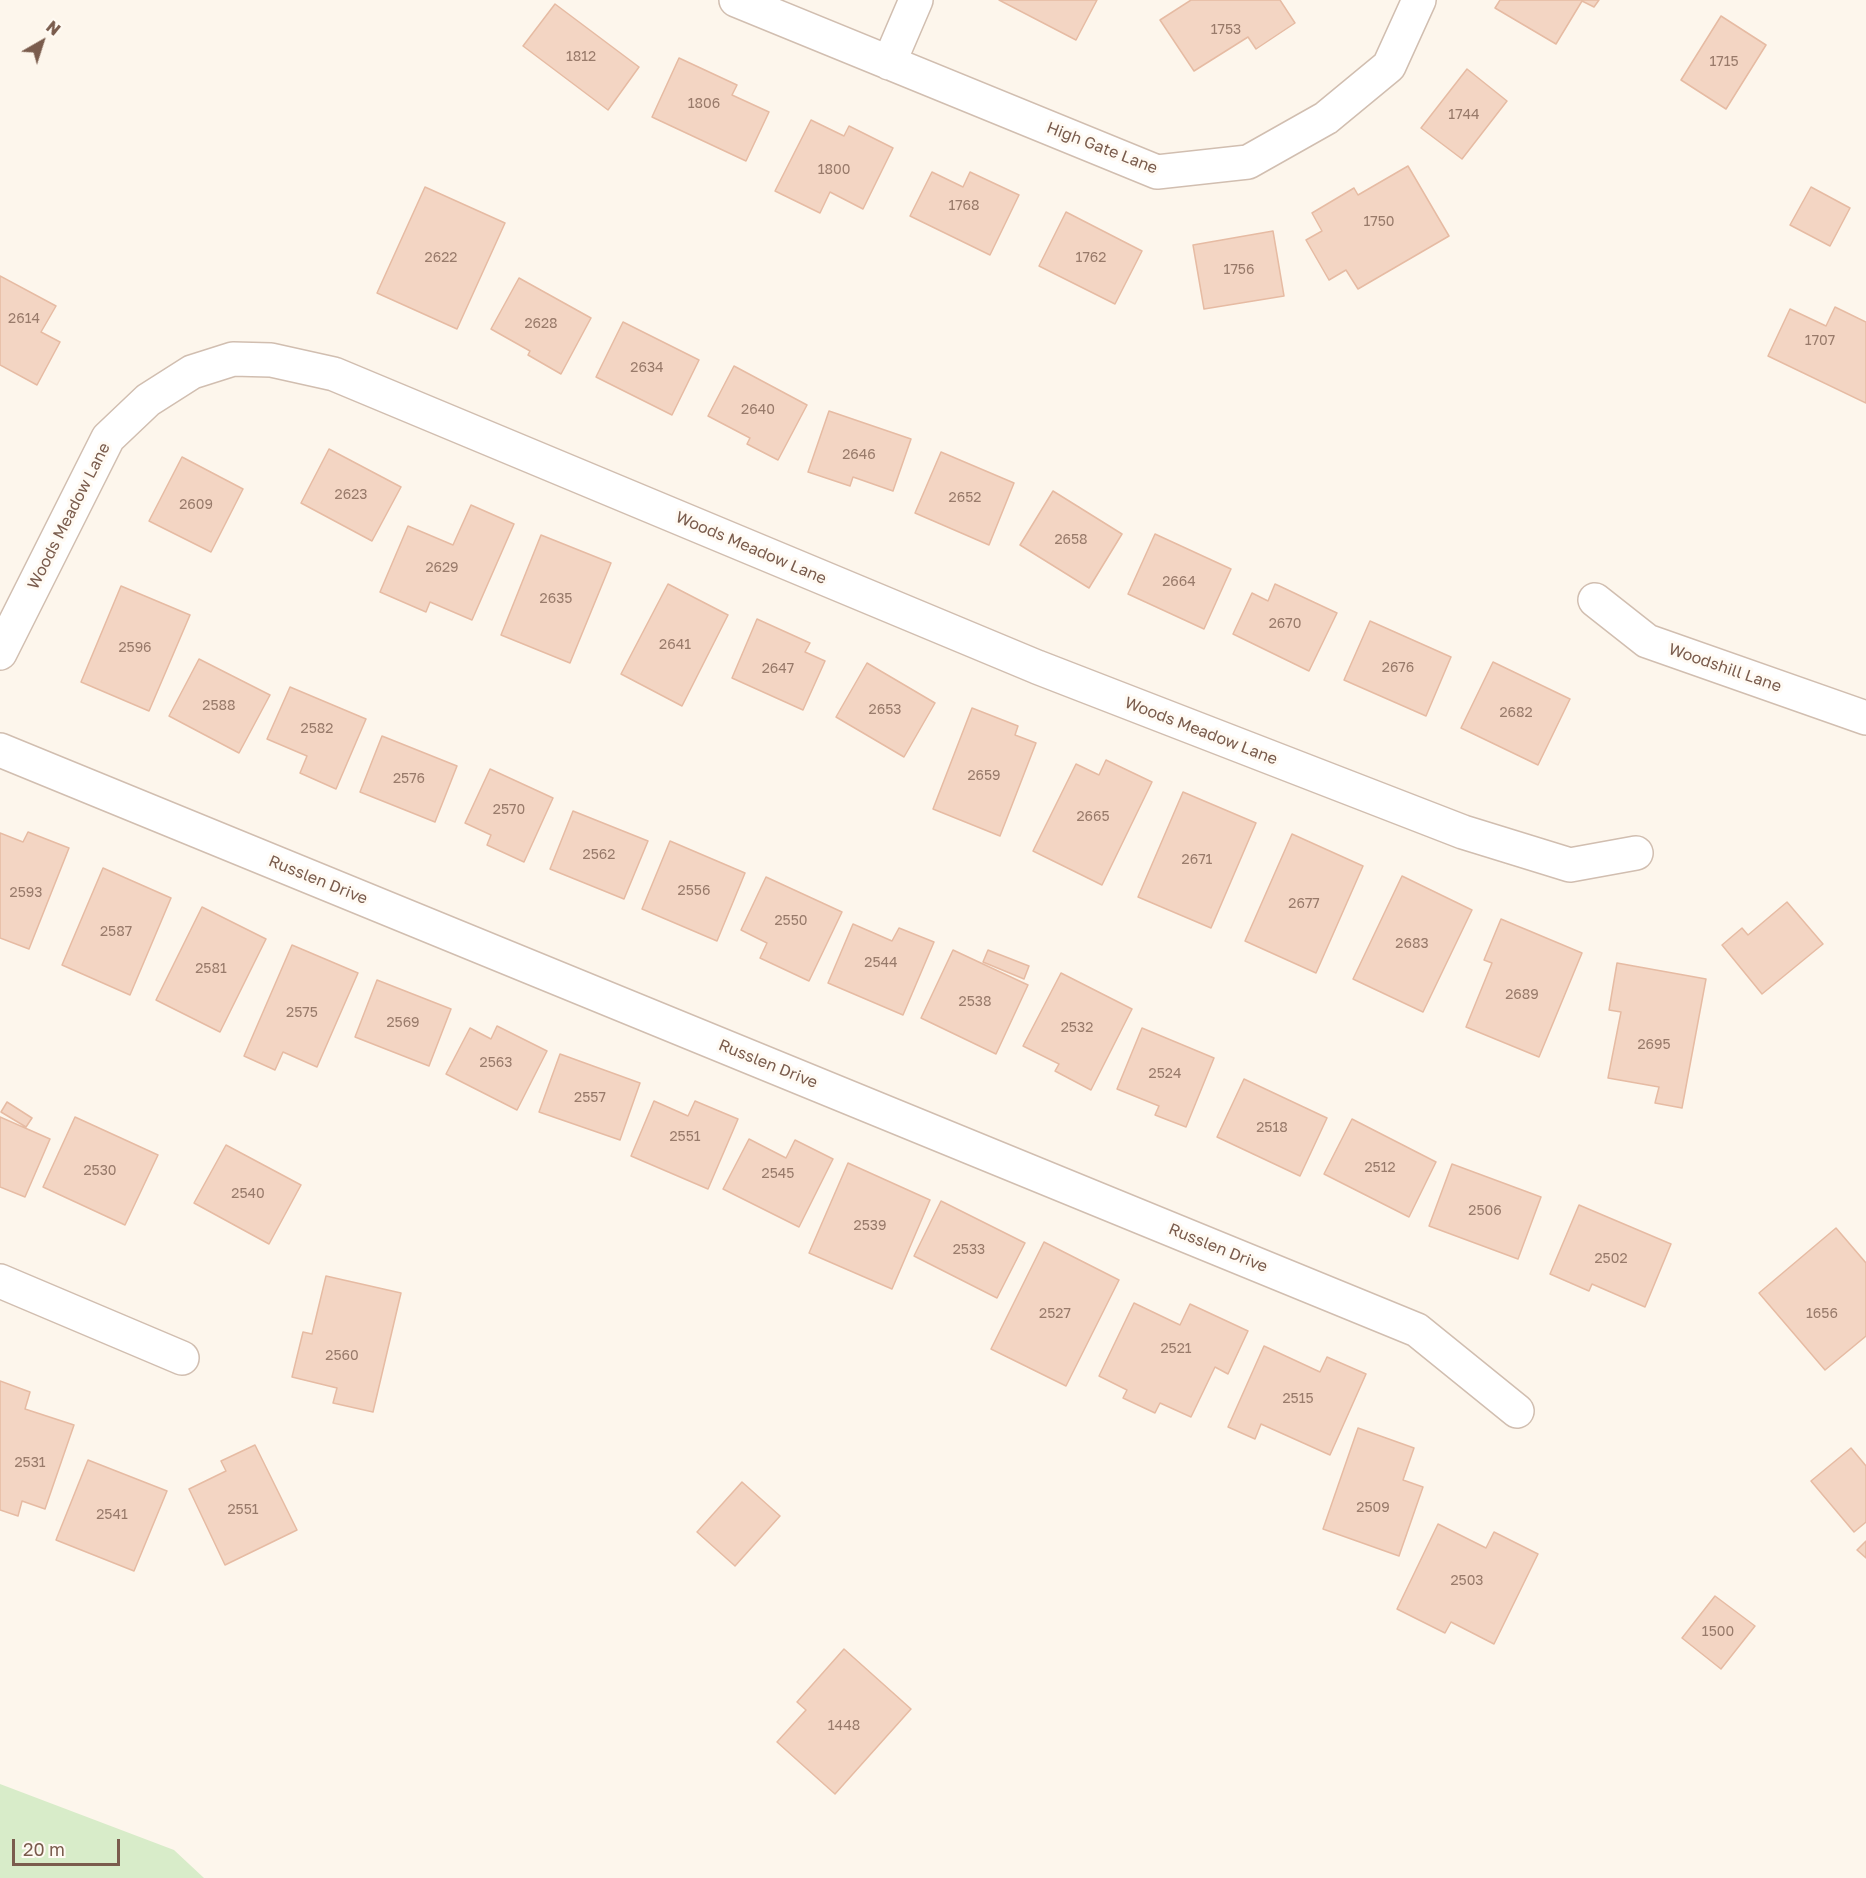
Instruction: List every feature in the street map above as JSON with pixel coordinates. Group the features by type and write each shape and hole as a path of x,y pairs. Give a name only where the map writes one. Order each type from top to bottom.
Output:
{"street":[{"name":"High Gate Lane","path":"736,0 1157,172 1248,162 1326,117 1389,66 1419,0"},
{"path":"889,63 916,0"},
{"name":"Woods Meadow Lane","path":"0,653 108,438 148,400 192,372 232,359 271,360 334,374 1037,667 1463,832 1570,865 1636,853"},
{"name":"Woodshill Lane","path":"1595,600 1647,641 1866,718"},
{"name":"Russlen Drive","path":"0,750 1417,1330 1517,1411"},
{"path":"0,1281 182,1358"}],"green space":[{"path":"0,1784 174,1850 204,1878 0,1878"}],"building":[{"path":"999,0 1097,0 1076,40"},
{"path":"1191,0 1280,0 1295,23 1256,49 1248,37 1194,71 1160,20"},
{"path":"1500,0 1599,0 1594,7 1582,1 1556,44 1495,8"},
{"path":"555,4 639,67 608,110 523,46"},
{"path":"1721,16 1766,45 1726,109 1681,80"},
{"path":"679,58 737,85 732,95 769,112 746,161 652,117"},
{"path":"1467,69 1507,101 1462,159 1421,128"},
{"path":"811,120 844,136 849,126 893,148 863,209 830,192 820,213 775,191"},
{"path":"1408,166 1449,236 1358,289 1346,270 1329,280 1306,240 1322,231 1312,213 1354,188 1358,195"},
{"path":"932,172 963,187 970,172 1019,195 990,255 910,216"},
{"path":"425,187 505,223 457,329 377,293"},
{"path":"1811,187 1850,208 1830,246 1790,225"},
{"path":"1066,212 1142,251 1115,304 1039,266"},
{"path":"1273,231 1284,296 1204,309 1193,245"},
{"path":"0,276 56,306 41,332 60,342 37,385 0,365"},
{"path":"519,278 591,318 561,374 528,355 530,351 491,329"},
{"path":"1835,307 1866,322 1866,403 1768,356 1790,309 1826,326"},
{"path":"623,322 699,360 672,415 596,377"},
{"path":"734,366 807,405 778,460 747,444 750,438 708,416"},
{"path":"829,411 911,439 893,491 853,477 850,486 808,472"},
{"path":"329,449 401,487 372,541 301,503"},
{"path":"941,452 1014,483 989,545 915,513"},
{"path":"182,457 243,489 211,552 149,521"},
{"path":"1053,491 1122,534 1089,588 1020,545"},
{"path":"471,505 514,524 472,620 430,602 426,612 380,592 408,526 453,545"},
{"path":"1155,534 1231,569 1204,629 1128,594"},
{"path":"541,535 611,563 570,663 501,635"},
{"path":"668,584 728,615 682,706 621,674"},
{"path":"1275,584 1337,613 1309,671 1233,634 1252,593 1268,601"},
{"path":"121,586 190,615 149,711 81,682"},
{"path":"757,619 810,643 805,652 825,661 803,710 732,678"},
{"path":"1370,621 1451,657 1426,716 1344,680"},
{"path":"199,659 270,695 239,753 169,716"},
{"path":"1493,662 1570,699 1538,765 1461,728"},
{"path":"867,663 935,703 904,757 836,717"},
{"path":"290,687 366,719 336,789 300,773 307,756 267,739"},
{"path":"972,708 1018,726 1015,735 1036,743 1000,836 933,809"},
{"path":"382,736 457,766 435,822 360,792"},
{"path":"1106,760 1152,782 1102,885 1033,851 1076,764 1099,775"},
{"path":"490,769 553,798 524,862 487,845 491,835 465,823"},
{"path":"1183,792 1256,823 1211,928 1138,897"},
{"path":"573,811 648,841 624,899 550,869"},
{"path":"28,832 69,848 29,949 0,938 0,833 23,842"},
{"path":"1292,834 1363,866 1316,973 1245,941"},
{"path":"670,841 745,873 717,941 642,909"},
{"path":"103,868 171,898 130,995 62,965"},
{"path":"1402,876 1472,910 1423,1012 1353,979"},
{"path":"766,877 842,912 809,981 760,958 767,943 741,930"},
{"path":"1787,902 1823,944 1762,994 1722,945 1742,928 1748,935"},
{"path":"202,907 266,939 220,1032 156,1000"},
{"path":"1501,919 1582,953 1539,1057 1466,1027 1492,963 1484,960"},
{"path":"853,924 892,941 899,928 934,942 903,1015 828,983"},
{"path":"292,945 358,973 317,1067 283,1052 275,1070 244,1056"},
{"path":"953,950 1028,985 996,1054 921,1018"},
{"path":"988,950 1029,966 1024,979 983,962"},
{"path":"1617,963 1706,979 1682,1108 1655,1103 1659,1087 1608,1078 1621,1012 1609,1010"},
{"path":"1061,973 1132,1009 1091,1090 1055,1071 1059,1064 1023,1046"},
{"path":"377,980 451,1009 429,1066 355,1037"},
{"path":"497,1026 547,1051 517,1110 446,1074 470,1028 491,1039"},
{"path":"1142,1028 1214,1058 1186,1127 1155,1115 1159,1106 1117,1089"},
{"path":"560,1054 640,1083 620,1140 539,1112"},
{"path":"1244,1079 1327,1118 1300,1176 1217,1137"},
{"path":"654,1101 688,1116 695,1101 738,1119 708,1189 631,1156"},
{"path":"7,1102 32,1118 26,1127 1,1112"},
{"path":"0,1117 50,1139 25,1197 0,1187"},
{"path":"75,1117 158,1155 125,1225 43,1187"},
{"path":"1352,1119 1436,1162 1409,1217 1324,1174"},
{"path":"749,1139 786,1158 795,1140 833,1159 799,1227 723,1189"},
{"path":"226,1145 301,1185 269,1244 194,1203"},
{"path":"848,1163 930,1200 892,1289 809,1253"},
{"path":"1452,1164 1541,1197 1518,1259 1429,1226"},
{"path":"941,1201 1025,1243 997,1298 914,1256"},
{"path":"1579,1205 1671,1244 1645,1307 1592,1284 1589,1291 1550,1274"},
{"path":"1836,1228 1866,1263 1866,1336 1825,1370 1759,1293"},
{"path":"1044,1242 1119,1280 1066,1386 991,1349"},
{"path":"326,1276 401,1293 373,1412 333,1403 337,1388 292,1377 303,1332 312,1334"},
{"path":"1134,1303 1180,1325 1190,1304 1248,1331 1228,1374 1215,1367 1191,1417 1160,1403 1155,1413 1123,1398 1127,1390 1099,1376"},
{"path":"1264,1346 1320,1372 1327,1357 1366,1374 1330,1455 1261,1424 1255,1439 1228,1427"},
{"path":"0,1381 30,1392 25,1409 74,1425 45,1509 22,1501 18,1516 0,1510"},
{"path":"1358,1428 1414,1448 1403,1480 1423,1487 1399,1556 1323,1529"},
{"path":"255,1445 297,1530 225,1565 189,1489 226,1471 221,1461"},
{"path":"1851,1448 1866,1466 1866,1522 1854,1532 1811,1481"},
{"path":"88,1460 167,1491 134,1571 56,1540"},
{"path":"742,1482 780,1516 735,1566 697,1532"},
{"path":"1438,1524 1486,1548 1494,1532 1538,1554 1494,1644 1451,1622 1445,1633 1397,1609"},
{"path":"1866,1541 1866,1558 1857,1550"},
{"path":"1715,1596 1755,1626 1721,1669 1682,1638"},
{"path":"844,1649 911,1709 835,1794 777,1742 806,1710 797,1702"}]}
